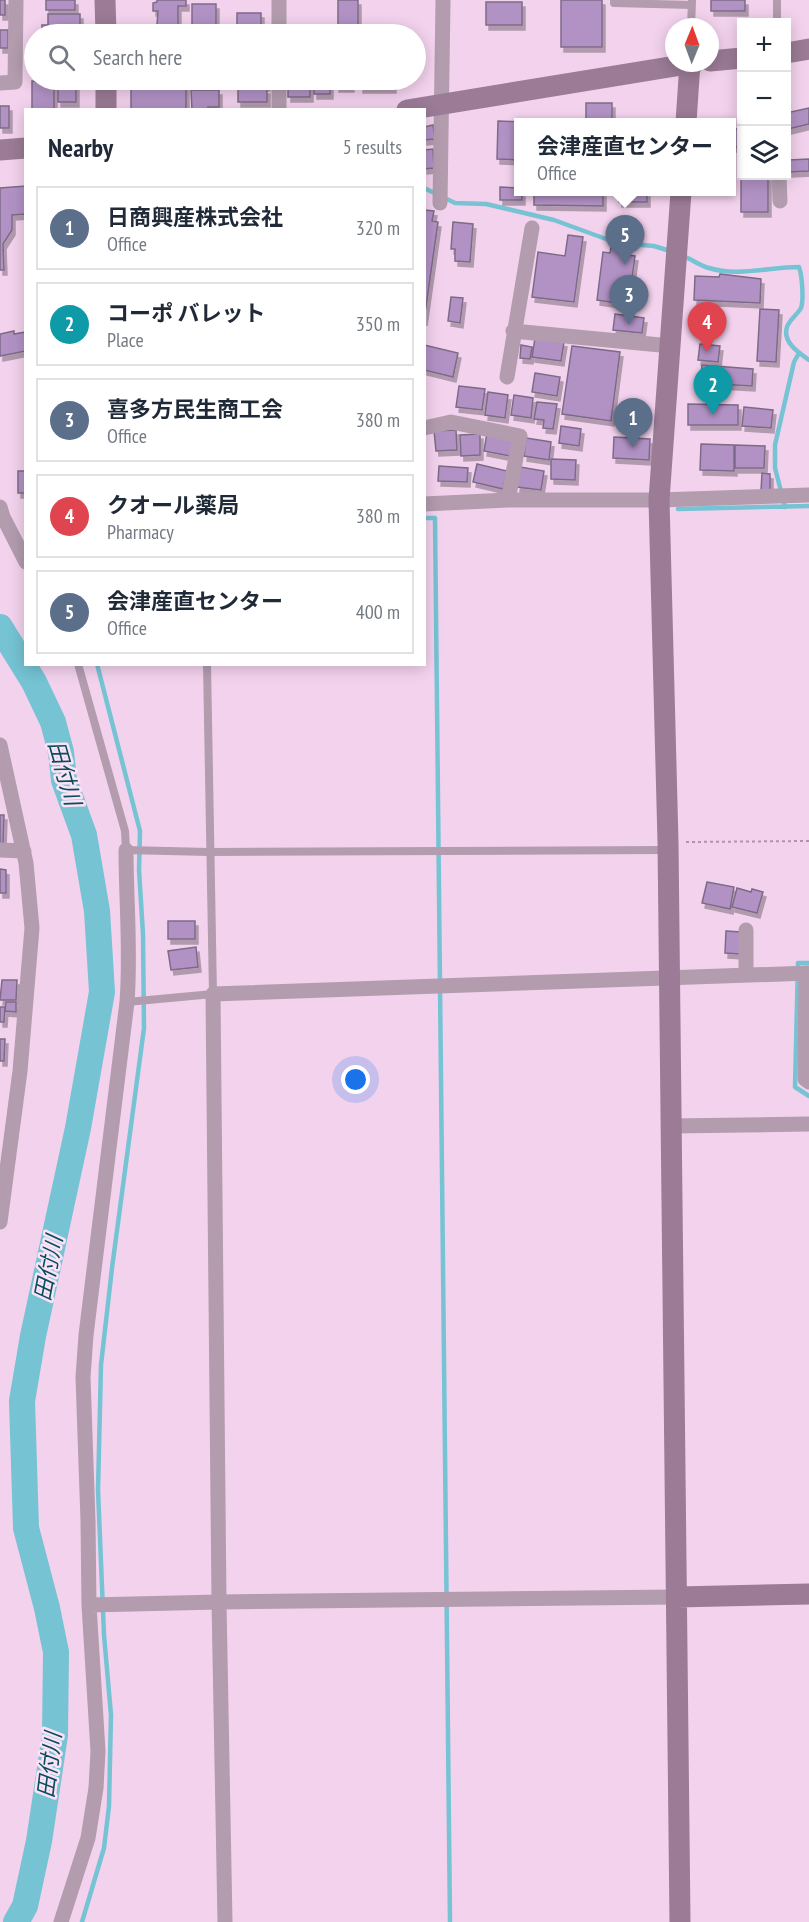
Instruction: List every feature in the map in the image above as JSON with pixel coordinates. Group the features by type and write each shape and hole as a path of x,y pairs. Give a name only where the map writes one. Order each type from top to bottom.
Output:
{"street":[{"path":"0,83 15,82 16,0"},
{"path":"105,0 106,24"},
{"path":"279,0 279,24"},
{"path":"440,203 443,0"},
{"path":"791,52 809,50"},
{"path":"719,60 737,58"},
{"path":"421,108 665,67"},
{"path":"686,118 689,72"},
{"path":"106,90 106,108"},
{"path":"279,90 279,108"},
{"path":"0,150 24,148"},
{"path":"779,180 780,201"},
{"path":"680,1922 668,846 659,500 681,196"},
{"path":"507,377 531,228"},
{"path":"513,331 671,346"},
{"path":"426,428 451,422 520,436 508,500"},
{"path":"426,504 508,500 659,500 809,495"},
{"path":"0,507 24,558"},
{"path":"0,745 24,851 32,928 25,1029 5,1150 0,1222"},
{"path":"0,850 24,851"},
{"path":"61,1922 88,1838 96,1788 98,1751 88,1605 88,1521 83,1377 86,1335 127,1002 129,956 125,884 126,850"},
{"path":"746,930 746,975"},
{"path":"225,1922 219,1602 213,993 808,973 805,1079 809,1082"},
{"path":"670,1126 809,1124"},
{"path":"88,1605 677,1597 809,1593"}],"lane":[{"path":"614,0 614,3 692,2 691,18"},
{"path":"777,0 777,18"},
{"path":"79,666 124,831 126,850 209,852 668,846"},
{"path":"127,1002 213,993 207,666"}],"path":[{"path":"668,846 809,841"}],"building":[{"path":"0,0 5,0 5,15 0,15"},
{"path":"46,0 75,0 75,10 46,10"},
{"path":"157,0 186,0 186,6 178,6 178,24 157,24 158,11 153,11 153,3"},
{"path":"338,0 358,0 358,24 338,24"},
{"path":"561,0 602,0 602,47 561,47"},
{"path":"711,0 745,0 745,11 711,11"},
{"path":"486,2 522,2 522,25 486,25"},
{"path":"192,4 216,4 216,24 192,24"},
{"path":"237,13 261,13 261,24 237,24"},
{"path":"48,14 80,14 80,24 48,24"},
{"path":"0,30 8,30 8,48 0,48"},
{"path":"32,90 54,90 54,108 32,108"},
{"path":"58,90 76,90 76,102 58,102"},
{"path":"131,90 186,90 186,108 131,108"},
{"path":"191,90 219,90 219,107 192,108"},
{"path":"238,90 267,90 267,102 238,102"},
{"path":"288,90 310,90 310,97 288,97"},
{"path":"314,90 330,90 330,94 314,94"},
{"path":"586,103 612,103 612,118 586,118"},
{"path":"0,106 9,106 9,128 0,128"},
{"path":"809,108 809,124 791,128 791,112"},
{"path":"498,121 514,122 514,160 497,159"},
{"path":"433,125 435,139 426,140 426,127"},
{"path":"433,149 434,168 426,169 426,150"},
{"path":"809,159 809,171 791,172 791,160"},
{"path":"741,180 768,180 768,212 741,212"},
{"path":"24,186 24,214 12,215 12,230 3,244 4,270 0,270 0,188"},
{"path":"500,187 514,188 514,196 522,196 522,200 500,200"},
{"path":"534,196 603,196 603,206 534,205"},
{"path":"619,196 647,196 647,202 619,202"},
{"path":"426,210 434,211 432,221 438,222 426,307"},
{"path":"453,222 473,224 470,262 455,261 455,249 451,249"},
{"path":"568,235 583,237 574,302 532,297 538,252 565,256"},
{"path":"611,247 622,248 621,254 635,256 630,293 618,292 617,303 597,300 603,252 610,253"},
{"path":"720,274 761,279 760,303 694,300 695,276 719,277"},
{"path":"451,297 463,298 460,323 448,321"},
{"path":"760,309 779,310 776,362 757,361"},
{"path":"615,314 644,318 642,333 613,330"},
{"path":"14,331 14,334 24,332 24,351 0,356 0,334"},
{"path":"535,338 564,342 561,361 532,357"},
{"path":"700,344 720,346 718,362 698,360"},
{"path":"426,345 458,353 453,377 426,370"},
{"path":"521,345 532,347 530,359 520,358"},
{"path":"572,346 620,352 611,421 562,414"},
{"path":"702,365 753,369 752,386 700,383"},
{"path":"535,373 560,377 557,396 532,392"},
{"path":"459,386 485,389 482,410 456,407"},
{"path":"488,392 508,395 505,418 485,415"},
{"path":"514,395 533,398 531,418 511,415"},
{"path":"537,402 557,404 553,429 543,428 544,420 534,419"},
{"path":"688,404 738,405 738,425 688,425"},
{"path":"744,407 773,410 771,428 742,426"},
{"path":"561,426 581,429 579,446 559,443"},
{"path":"456,430 457,450 436,451 434,431"},
{"path":"487,433 513,439 510,456 484,451"},
{"path":"480,434 480,455 461,456 460,435"},
{"path":"614,437 650,439 649,460 613,458"},
{"path":"526,438 551,442 549,460 524,456"},
{"path":"701,444 734,445 734,471 700,470"},
{"path":"735,445 765,446 764,468 735,468"},
{"path":"551,459 576,460 575,480 551,479"},
{"path":"477,464 507,471 503,489 473,482"},
{"path":"439,466 468,468 467,482 438,481"},
{"path":"520,467 544,471 541,490 517,487"},
{"path":"18,471 24,471 24,493 18,493"},
{"path":"762,473 770,474 770,491 761,491"},
{"path":"0,815 4,815 3,844 0,844"},
{"path":"0,869 6,870 6,893 0,893"},
{"path":"707,882 734,887 730,909 702,903"},
{"path":"737,888 751,892 752,889 763,892 757,913 732,907"},
{"path":"168,921 195,921 195,939 168,939"},
{"path":"726,931 741,932 740,954 725,953"},
{"path":"196,947 198,967 171,970 168,951"},
{"path":"2,980 17,980 16,1000 0,1000"},
{"path":"6,1002 16,1002 16,1012 5,1011"},
{"path":"0,1007 5,1007 4,1022 0,1022"},
{"path":"0,1039 5,1039 4,1061 0,1061"}],"waterway":[{"path":"426,189 455,203 486,204 554,220 617,243 654,246 670,251"},
{"path":"683,256 720,271 799,267 802,304 788,324 786,332 792,346 809,360"},
{"path":"785,507 775,468 775,445 794,362 799,353"},
{"path":"678,509 809,506"},
{"path":"426,518 435,518 450,1922"},
{"name":"田付川","path":"0,627 24,666"},
{"name":"田付川","path":"16,1922 25,1906 39,1841 55,1735 56,1652 26,1528 22,1401 33,1336 78,1128 102,992 97,911 84,835 64,780 61,752 53,722 24,666"},
{"path":"82,1922 104,1848 109,1806 111,1715 104,1635 98,1490 101,1365 144,1028 140,831 98,666"},
{"path":"809,963 798,963 795,1087 809,1096"}],"place":[{"name":"会津産直センター","path":"625,265"},
{"name":"喜多方民生商工会","path":"629,325"},
{"name":"クオール薬局","path":"707,352"},
{"name":"コーポ バレット","path":"713,415"},
{"name":"日商興産株式会社","path":"633,448"}]}
